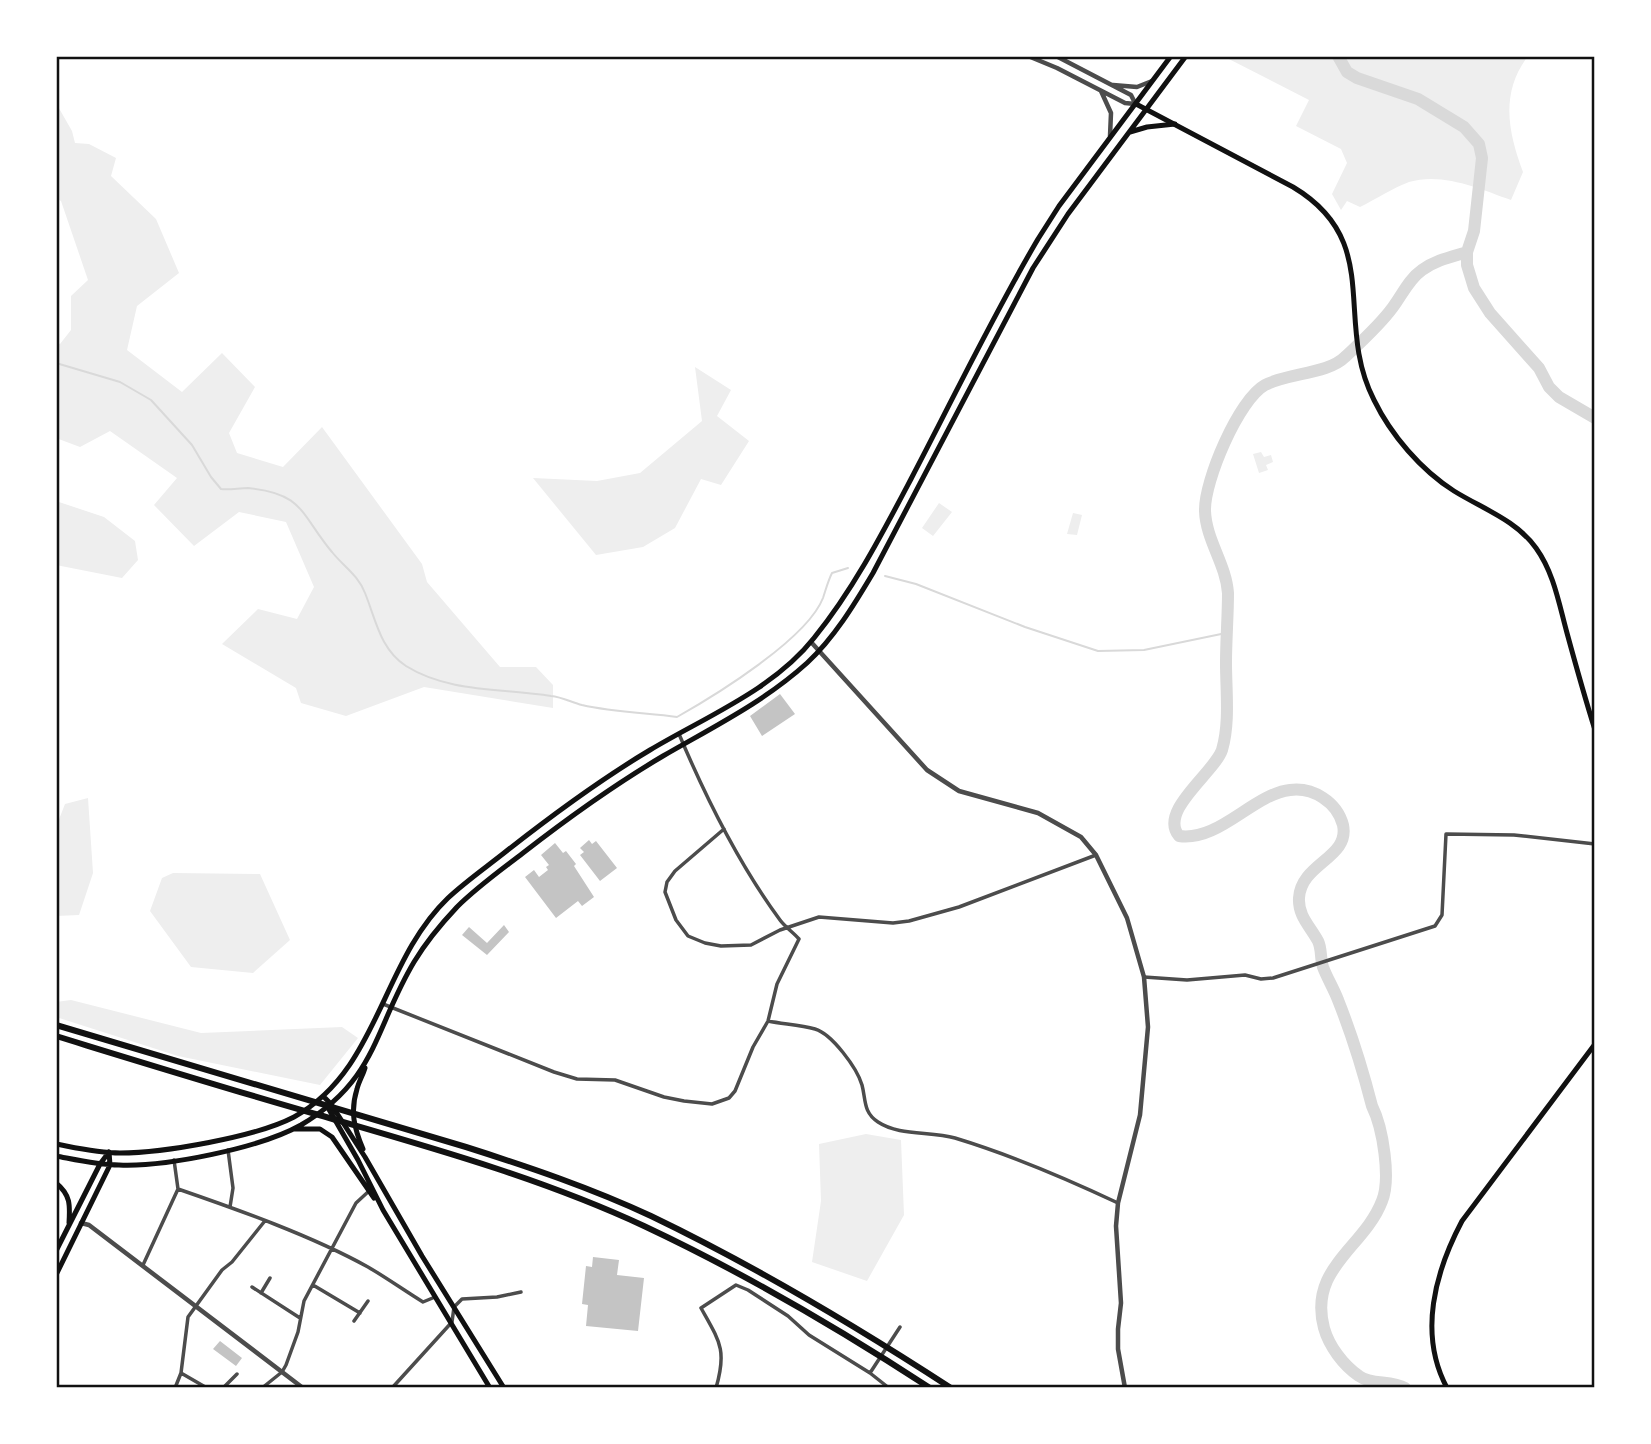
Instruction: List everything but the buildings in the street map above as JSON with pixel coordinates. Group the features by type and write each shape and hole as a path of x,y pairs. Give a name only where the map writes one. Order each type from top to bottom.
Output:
{"highway":[{"path":"56,1025 531,1167 649,1215 807,1299 951,1388"},
{"path":"56,1036 403,1139 527,1179 643,1226 831,1325 930,1388"}],"main road":[{"path":"56,1144 109,1152 179,1147 256,1131 292,1118 323,1096 341,1078 360,1051 403,958 424,925 449,896 611,773 743,696 779,671 811,642 858,574 895,509 1033,247 1059,206 1171,56"},
{"path":"365,1157 352,1112 355,1096 365,1065 413,963 434,933 459,905 498,872 602,793 749,707 778,687 819,651 852,608 873,573 1033,268 1068,214 1186,56"},
{"path":"1136,104 1293,187 1313,200 1339,230 1349,253 1359,362 1373,400 1398,439 1442,482 1513,524 1536,548 1549,569 1595,730"},
{"path":"1127,134 1147,127 1175,124"},
{"path":"1447,1388 1434,1359 1430,1325 1441,1272 1454,1237 1462,1221 1595,1044"},
{"path":"294,1129 329,1106 365,1065"},
{"path":"323,1096 365,1157 504,1388"},
{"path":"329,1106 371,1190 490,1388"},
{"path":"56,1156 100,1164 136,1165 228,1150 294,1129 315,1128 332,1137 371,1190"},
{"path":"56,1251 100,1164 109,1152"},
{"path":"56,1275 110,1165 109,1152"},
{"path":"56,1183 69,1197 71,1204 68,1227"}],"street":[{"path":"1028,56 1125,103 1136,104"},
{"path":"1056,56 1131,95 1136,104"},
{"path":"1112,85 1137,87 1152,81"},
{"path":"1100,90 1111,113 1110,140"},
{"path":"811,642 927,771 959,790 1038,813 1081,837 1096,855 1127,918 1144,977 1148,1027 1144,1084 1134,1141 1118,1203 1116,1226 1121,1303 1118,1349 1125,1388"},
{"path":"382,1004 577,1079 615,1080 664,1097 712,1104 729,1098 735,1091 753,1047 768,1021 776,984 798,943 797,937 786,927 761,892 724,829 697,779 679,734"},
{"path":"724,829 684,862 667,882 664,892 676,920 688,936 721,946 751,945 786,927 819,917 893,923 909,921 959,907 1096,855"},
{"path":"1144,977 1188,980 1230,975 1273,978 1425,930 1439,921 1442,915 1446,834 1514,835 1595,844"},
{"path":"768,1021 814,1029 831,1041 855,1069 862,1085 866,1109 881,1124 894,1129 956,1138 1013,1158 1118,1203"},
{"path":"228,1150 233,1188 230,1207"},
{"path":"142,1265 178,1189 174,1160"},
{"path":"178,1189 230,1207 368,1267 423,1302 435,1297"},
{"path":"262,1388 282,1372 298,1332 304,1301 356,1203 371,1190"},
{"path":"174,1388 181,1373 188,1317 222,1270 232,1262 264,1222"},
{"path":"80,1223 89,1225 303,1388"},
{"path":"261,1293 270,1278"},
{"path":"313,1285 360,1313"},
{"path":"716,1388 722,1371 722,1352 701,1308 736,1285 788,1316 809,1335 889,1388"},
{"path":"252,1287 300,1318"},
{"path":"392,1388 452,1322 454,1307 462,1299 497,1297 521,1292"},
{"path":"354,1321 368,1301"},
{"path":"870,1373 900,1326"},
{"path":"181,1373 207,1388"},
{"path":"223,1388 237,1374"}],"shaded area":[{"path":"1223,56 1528,56 1513,84 1510,98 1511,127 1523,172 1511,200 1461,183 1422,179 1403,184 1360,207 1347,201 1341,210 1332,194 1347,163 1341,149 1296,126 1309,100"},
{"path":"56,103 72,131 75,143 89,144 116,158 111,176 156,219 179,273 137,306 127,350 182,392 222,353 255,387 229,433 237,453 283,467 322,427 422,564 427,582 500,667 536,667 553,685 553,708 424,687 346,716 301,703 296,688 222,644 258,609 297,619 314,587 286,522 239,512 194,546 154,505 177,478 110,431 80,447 56,438 56,342 60,344 71,330 71,296 88,280 61,201 56,198"},
{"path":"695,367 731,390 717,416 749,441 721,485 701,479 675,528 643,547 596,555 533,478 597,481 640,473 702,421"},
{"path":"1261,452 1264,457 1271,455 1273,462 1266,465 1268,470 1259,473 1253,454"},
{"path":"56,501 104,517 135,541 138,560 122,578 56,565"},
{"path":"939,503 952,512 933,536 922,528"},
{"path":"1073,513 1082,515 1077,535 1067,534"},
{"path":"88,798 93,873 79,915 56,916 56,827 65,804"},
{"path":"173,873 260,874 290,940 253,973 191,967 150,911 162,878"},
{"path":"71,1000 201,1033 342,1027 358,1038 320,1085 178,1056 56,1017 56,1002"},
{"path":"866,1134 901,1140 904,1215 867,1281 812,1262 821,1201 819,1144"}],"waterway":[{"path":"1338,56 1347,72 1418,99 1464,127 1479,144 1482,158 1474,231 1467,252 1467,265 1474,288 1490,313 1539,368 1549,387 1559,397 1595,418"},
{"path":"1405,1388 1364,1379 1347,1366 1326,1335 1321,1307 1324,1289 1331,1274 1374,1217 1385,1192 1386,1180 1379,1127 1357,1053 1323,967 1319,944 1302,916 1299,904 1302,886 1308,876 1339,845 1343,836 1340,817 1323,798 1307,791 1290,790 1276,793 1208,832 1179,836 1174,826 1181,804 1217,759 1224,740 1227,718 1228,593 1205,511 1210,481 1234,423 1255,393 1265,385 1338,363 1382,320 1417,274 1438,261 1467,252"},
{"path":"56,363 120,382 151,400 192,445 221,489 248,488 266,491 291,501 359,581 390,651 406,666 440,681 555,697 605,709 677,717 759,665 780,648 814,614 832,573 848,568"},
{"path":"885,576 916,584 1025,627 1098,651 1144,650 1226,633"}]}
